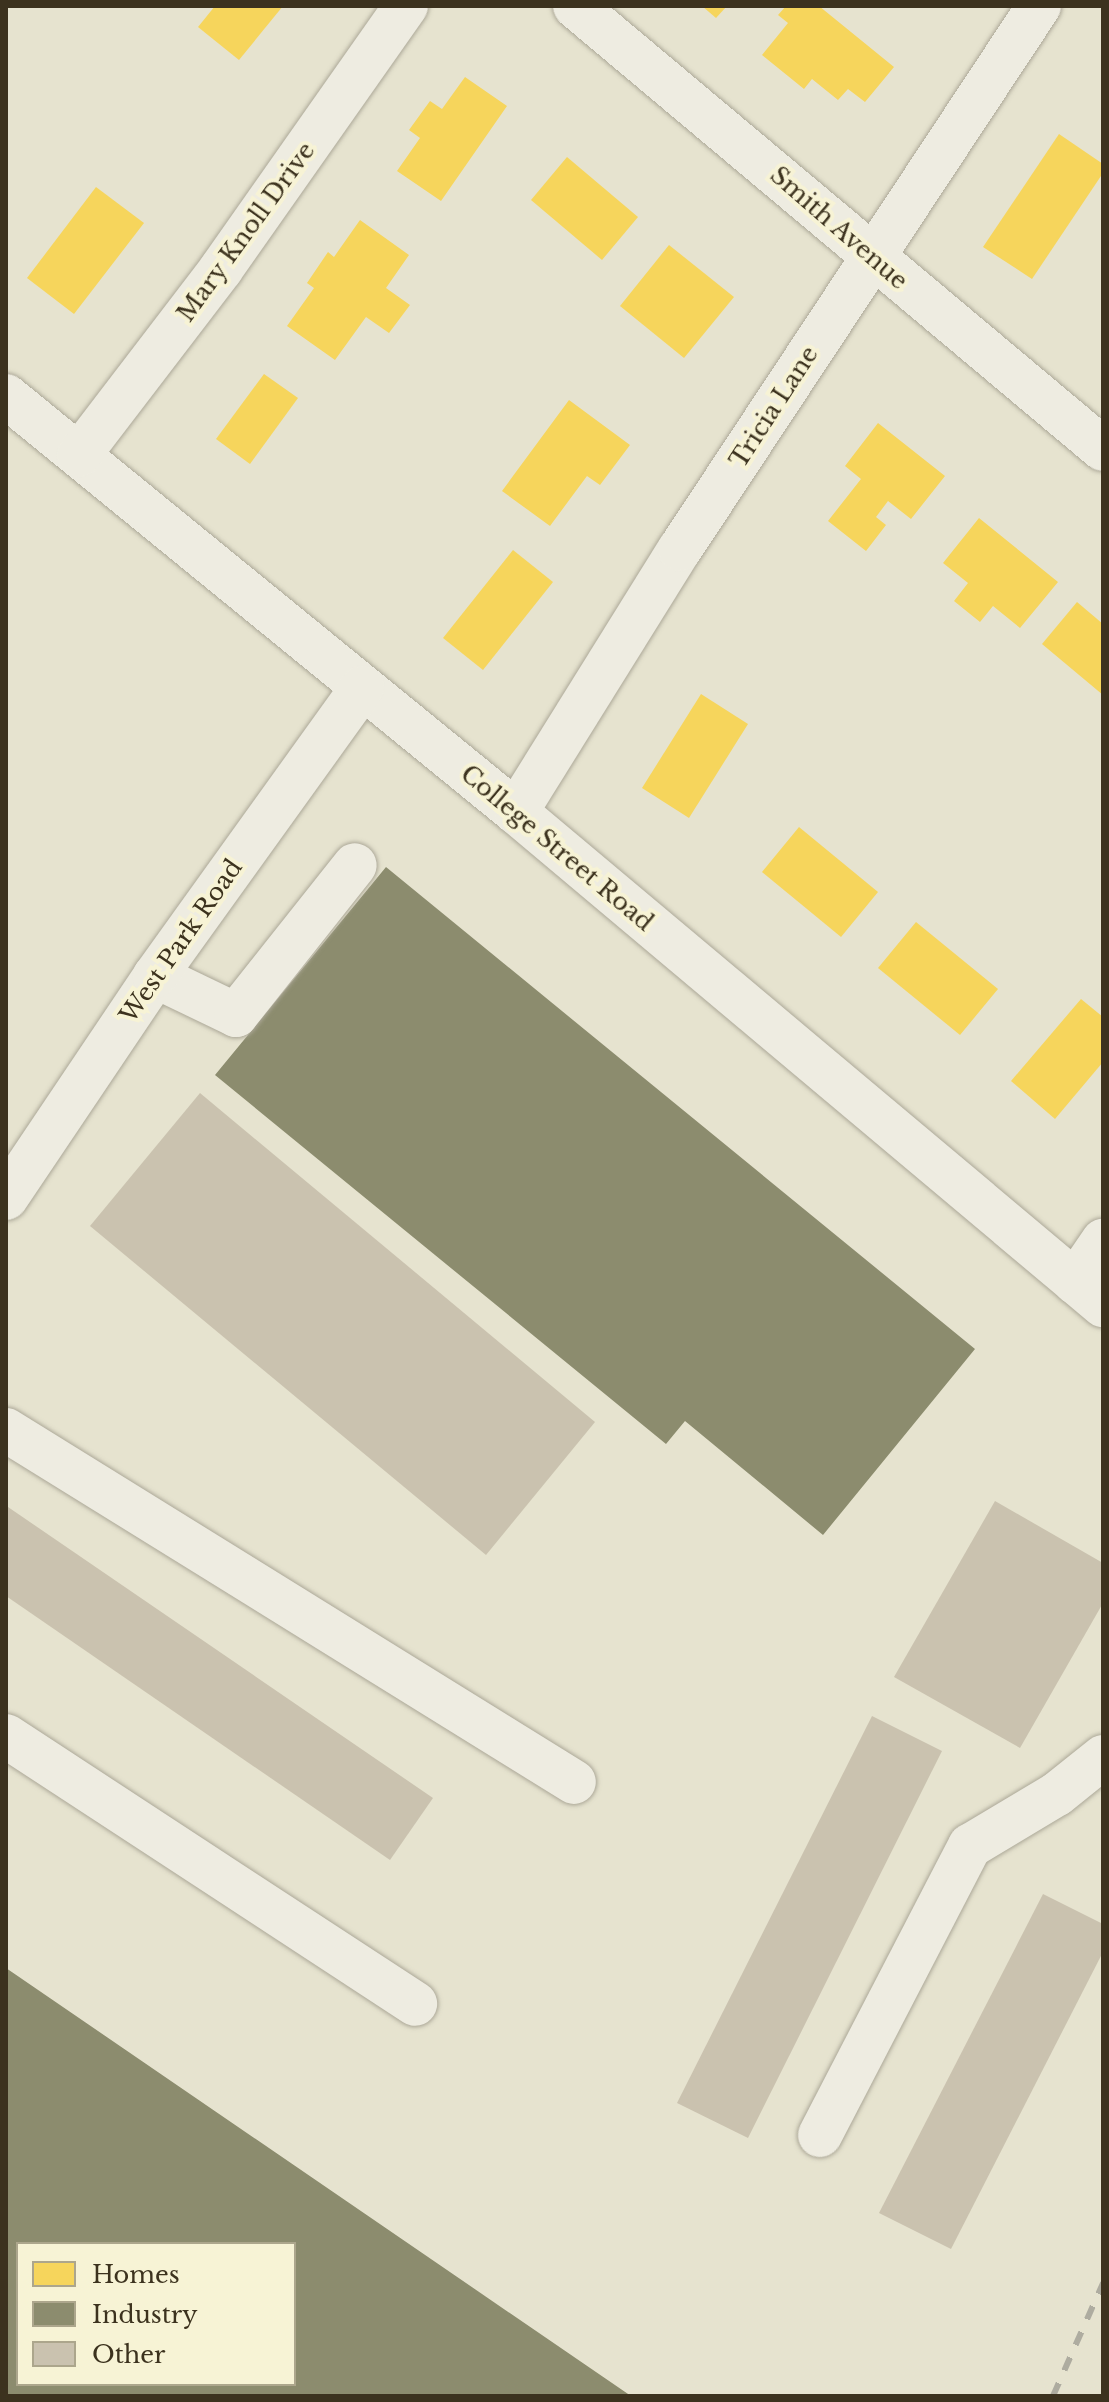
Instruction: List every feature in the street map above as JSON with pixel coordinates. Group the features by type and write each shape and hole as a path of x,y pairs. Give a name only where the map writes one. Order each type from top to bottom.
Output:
{"street":[{"name":"Mary Knoll Drive","path":"79,455 221,269 406,6"},
{"name":"Smith Avenue","path":"575,6 1103,449"},
{"name":"Tricia Lane","path":"516,812 680,549 1039,6"},
{"name":"College Street Road","path":"6,396 516,812 1089,1294"},
{"name":"West Park Road","path":"6,1198 155,976 362,688"},
{"path":"155,976 236,1015 355,865"},
{"path":"1089,1294 1103,1241"},
{"path":"6,1430 574,1782"},
{"path":"6,1736 415,2004"},
{"path":"820,2135 970,1846 1057,1794 1103,1757"}],"building: Homes":[{"path":"215,6 283,6 239,60 198,27"},
{"path":"702,6 727,6 716,18"},
{"path":"786,6 819,6 894,67 865,102 848,89 838,100 812,79 804,89 762,55 788,23 778,15"},
{"path":"465,77 507,106 441,201 397,171 420,138 409,130 430,101 442,109"},
{"path":"1059,134 1103,164 1103,173 1032,279 983,247"},
{"path":"567,157 638,217 602,260 531,200"},
{"path":"96,187 144,223 74,314 27,278"},
{"path":"360,220 409,255 386,288 410,305 389,333 366,317 335,360 287,326 314,288 307,283 328,252 334,257"},
{"path":"669,245 734,297 684,358 620,306"},
{"path":"264,374 298,398 250,464 216,439"},
{"path":"569,400 630,445 600,485 587,476 550,526 502,491"},
{"path":"878,423 945,476 911,519 888,501 876,517 886,525 866,551 828,521 861,479 845,466"},
{"path":"979,518 1058,582 1020,628 993,606 980,622 954,601 968,583 943,563"},
{"path":"513,550 553,582 483,670 443,638"},
{"path":"1077,602 1103,624 1103,695 1042,644"},
{"path":"701,694 748,724 689,818 642,788"},
{"path":"799,827 878,892 841,937 762,872"},
{"path":"916,922 998,989 960,1035 878,968"},
{"path":"1081,999 1103,1017 1103,1062 1055,1119 1011,1081"}],"building: Industry":[{"path":"386,867 975,1349 823,1535 685,1421 666,1444 215,1075"},
{"path":"6,1968 631,2396 6,2396"}],"building: Other":[{"path":"200,1093 595,1422 486,1555 90,1226"},
{"path":"995,1501 1103,1563 1103,1603 1020,1748 894,1677"},
{"path":"8,1507 433,1798 390,1860 6,1596"},
{"path":"872,1716 942,1751 748,2138 677,2103"},
{"path":"1043,1894 1103,1924 1103,1952 951,2249 879,2213"}],"railway":[{"path":"1053,2396 1103,2283"}]}
